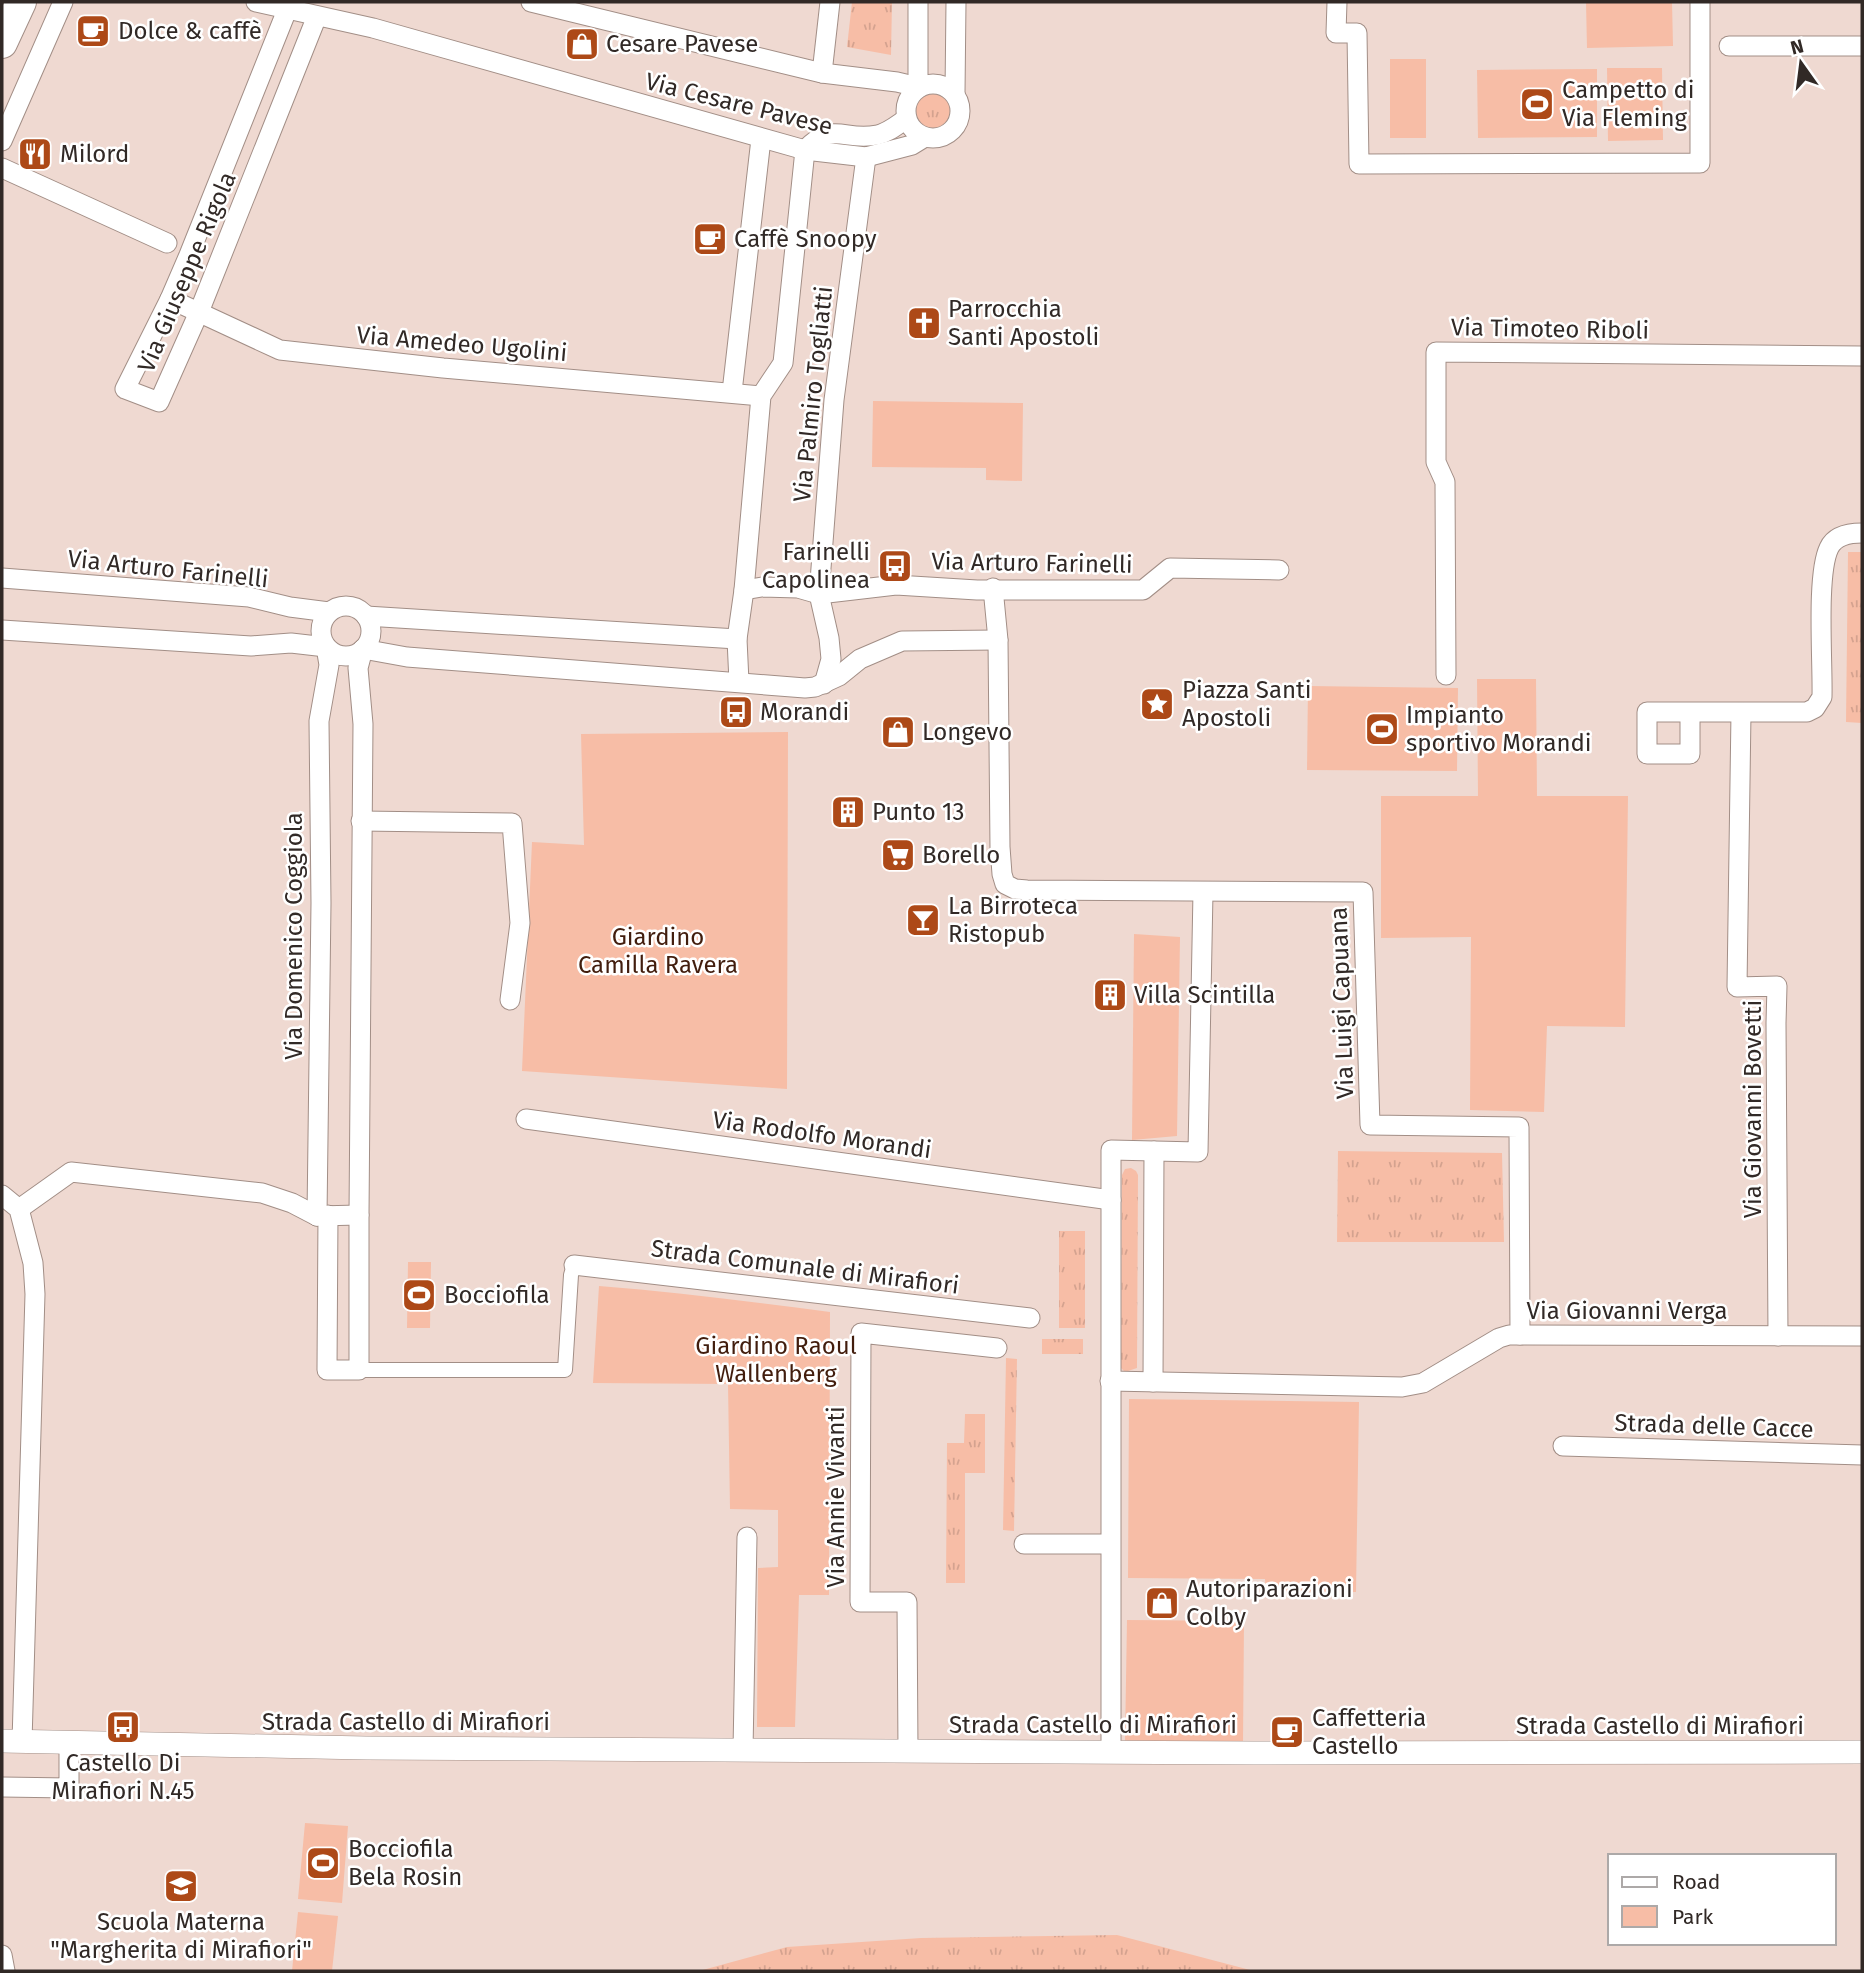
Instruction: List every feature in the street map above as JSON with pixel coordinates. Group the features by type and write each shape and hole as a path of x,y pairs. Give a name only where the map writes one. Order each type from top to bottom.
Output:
{"main road":[{"path":"2,43 21,2"}],"street":[{"path":"2,141 63,2"},
{"name":"Via Cesare Pavese","path":"256,2 373,28 804,150 866,158 912,145 925,137"},
{"name":"Via Cesare Pavese","path":"531,2 822,74 897,82 918,87"},
{"path":"822,74 830,2"},
{"path":"918,2 918,87"},
{"path":"955,93 945,85 933,83 918,87 905,106 906,119 913,131 925,137 944,136 955,128 961,111 955,93 956,2"},
{"path":"1337,2 1336,33 1356,33 1359,164 1700,163 1700,2"},
{"name":"Via Giuseppe Rigola","path":"287,10 189,255 125,389 159,402 200,312 317,16"},
{"path":"1729,46 1862,46"},
{"path":"804,150 815,138 824,134 864,137 880,135 906,119"},
{"path":"732,392 761,139"},
{"name":"Via Palmiro Togliatti","path":"744,590 761,396 783,363 804,150"},
{"name":"Via Palmiro Togliatti","path":"819,594 834,400 866,158"},
{"path":"2,168 189,255"},
{"name":"Via Amedeo Ugolini","path":"170,299 281,350 443,368 761,396"},
{"name":"Via Timoteo Riboli","path":"1446,675 1445,482 1436,461 1436,352 1862,356"},
{"path":"1690,712 1807,712 1820,704 1823,572 1829,548 1834,541 1843,535 1862,533"},
{"name":"Via Arturo Farinelli","path":"744,590 762,587 797,589 819,594 896,585 977,590 1143,590 1170,568 1279,570"},
{"name":"Via Arturo Farinelli","path":"2,578 249,597 290,607 329,612 347,605 361,610 366,616 737,639"},
{"path":"993,588 998,640 1000,847 1002,878 1005,884 1015,889 1027,890 1203,892 1198,1152 1111,1150 1111,1752"},
{"path":"739,682 737,639 744,590"},
{"path":"819,594 830,638 831,659 824,684"},
{"path":"329,612 324,616 320,629 321,639 326,647 340,656 358,654 370,643 371,624 366,616"},
{"path":"2,630 251,646 291,643 326,647"},
{"path":"363,649 407,657 805,688 824,684 848,670 860,659 902,641 998,640"},
{"name":"Via Domenico Coggiola","path":"326,647 329,665 319,721 323,1216 327,1370 565,1370 571,1275 574,1265"},
{"path":"359,1370 363,724 358,668 363,649"},
{"name":"Via Giovanni Bovetti","path":"1741,713 1737,987 1777,986 1778,1336"},
{"path":"361,821 512,823 520,923 510,1000"},
{"name":"Via Luigi Capuana","path":"1203,892 1363,892 1370,1125 1518,1127 1520,1335"},
{"name":"Via Rodolfo Morandi","path":"526,1119 1111,1200"},
{"path":"1110,1381 1153,1382 1154,1151"},
{"path":"19,1209 71,1172 262,1193 323,1216 359,1215"},
{"path":"2,1195 19,1209 33,1263 35,1294 12,1741"},
{"name":"Strada Comunale di Mirafiori","path":"574,1265 1030,1318"},
{"name":"Via Annie Vivanti","path":"908,1751 908,1602 860,1602 861,1333 997,1348"},
{"name":"Via Giovanni Verga","path":"1153,1382 1413,1386 1457,1364 1499,1338 1520,1335 1862,1336"},
{"name":"Strada delle Cacce","path":"1563,1446 1862,1455"},
{"path":"743,1750 747,1537"},
{"path":"1024,1544 1110,1544"},
{"name":"Strada Castello di Mirafiori","path":"12,1741 272,1747 908,1751 1862,1752"},
{"path":"2,1787 69,1788 69,1742"},
{"path":"2,1955 5,1971"}],"green space":[{"path":"852,2 892,2 891,55 847,47"},
{"path":"1586,2 1672,2 1673,46 1587,48"},
{"path":"1390,59 1426,59 1426,138 1390,138"},
{"name":"Campetto di Via Fleming","path":"1607,68 1662,68 1663,140 1608,141"},
{"name":"Campetto di Via Fleming","path":"1597,69 1597,137 1478,138 1477,70"},
{"path":"933,94 945,99 950,111 945,123 933,128 921,123 916,111 921,99"},
{"path":"873,401 1023,403 1022,481 986,480 986,468 872,467"},
{"path":"1848,552 1862,552 1862,723 1846,722"},
{"path":"1477,679 1536,679 1537,796 1628,796 1625,1027 1547,1026 1544,1112 1470,1110 1471,937 1381,938 1381,796 1478,796"},
{"name":"Impianto sportivo Morandi","path":"1308,686 1458,688 1457,771 1307,770"},
{"name":"Giardino Camilla Ravera","path":"788,732 787,1089 522,1071 532,842 584,845 581,734"},
{"path":"1134,934 1180,937 1177,1136 1132,1140"},
{"path":"1338,1151 1502,1153 1504,1242 1337,1242"},
{"path":"1131,1168 1138,1175 1137,1368 1125,1372 1121,1368 1122,1175 1125,1169"},
{"path":"1059,1231 1085,1231 1085,1328 1059,1328"},
{"name":"Bocciofila","path":"408,1262 431,1262 430,1328 407,1328"},
{"name":"Giardino Raoul Wallenberg","path":"599,1286 830,1312 829,1595 799,1595 795,1727 757,1727 758,1568 778,1567 778,1510 730,1509 728,1384 593,1383"},
{"path":"1042,1339 1083,1339 1083,1354 1042,1354"},
{"path":"1006,1358 1017,1359 1014,1531 1003,1530"},
{"path":"1129,1399 1359,1402 1356,1592 1266,1591 1265,1579 1128,1578"},
{"path":"965,1414 985,1414 985,1473 965,1473 965,1583 946,1583 947,1443 964,1443"},
{"path":"1127,1620 1244,1621 1243,1743 1125,1741"},
{"name":"Bocciofila Bela Rosin","path":"305,1823 348,1826 342,1903 298,1899"},
{"name":"Bocciofila Bela Rosin","path":"298,1912 338,1916 332,1971 292,1971"},
{"path":"1117,1935 1254,1971 699,1971 787,1947 921,1938"}],"place":[{"name":"Dolce & caffè","path":"93,31"},
{"name":"Cesare Pavese","path":"582,44"},
{"name":"Campetto di Via Fleming","path":"1537,104"},
{"name":"Milord","path":"35,154"},
{"name":"Caffè Snoopy","path":"710,239"},
{"name":"Parrocchia Santi Apostoli","path":"924,323"},
{"name":"Farinelli Capolinea","path":"895,566"},
{"name":"Piazza Santi Apostoli","path":"1157,704"},
{"name":"Morandi","path":"736,712"},
{"name":"Impianto sportivo Morandi","path":"1382,729"},
{"name":"Longevo","path":"898,732"},
{"name":"Punto 13","path":"848,812"},
{"name":"Borello","path":"898,855"},
{"name":"La Birroteca Ristopub","path":"923,920"},
{"name":"Villa Scintilla","path":"1110,995"},
{"name":"Bocciofila","path":"419,1295"},
{"name":"Autoriparazioni Colby","path":"1162,1603"},
{"name":"Castello Di Mirafiori N.45","path":"123,1727"},
{"name":"Caffetteria Castello","path":"1287,1732"},
{"name":"Bocciofila Bela Rosin","path":"323,1863"},
{"name":"Scuola Materna \"Margherita di Mirafiori\"","path":"181,1886"}]}
